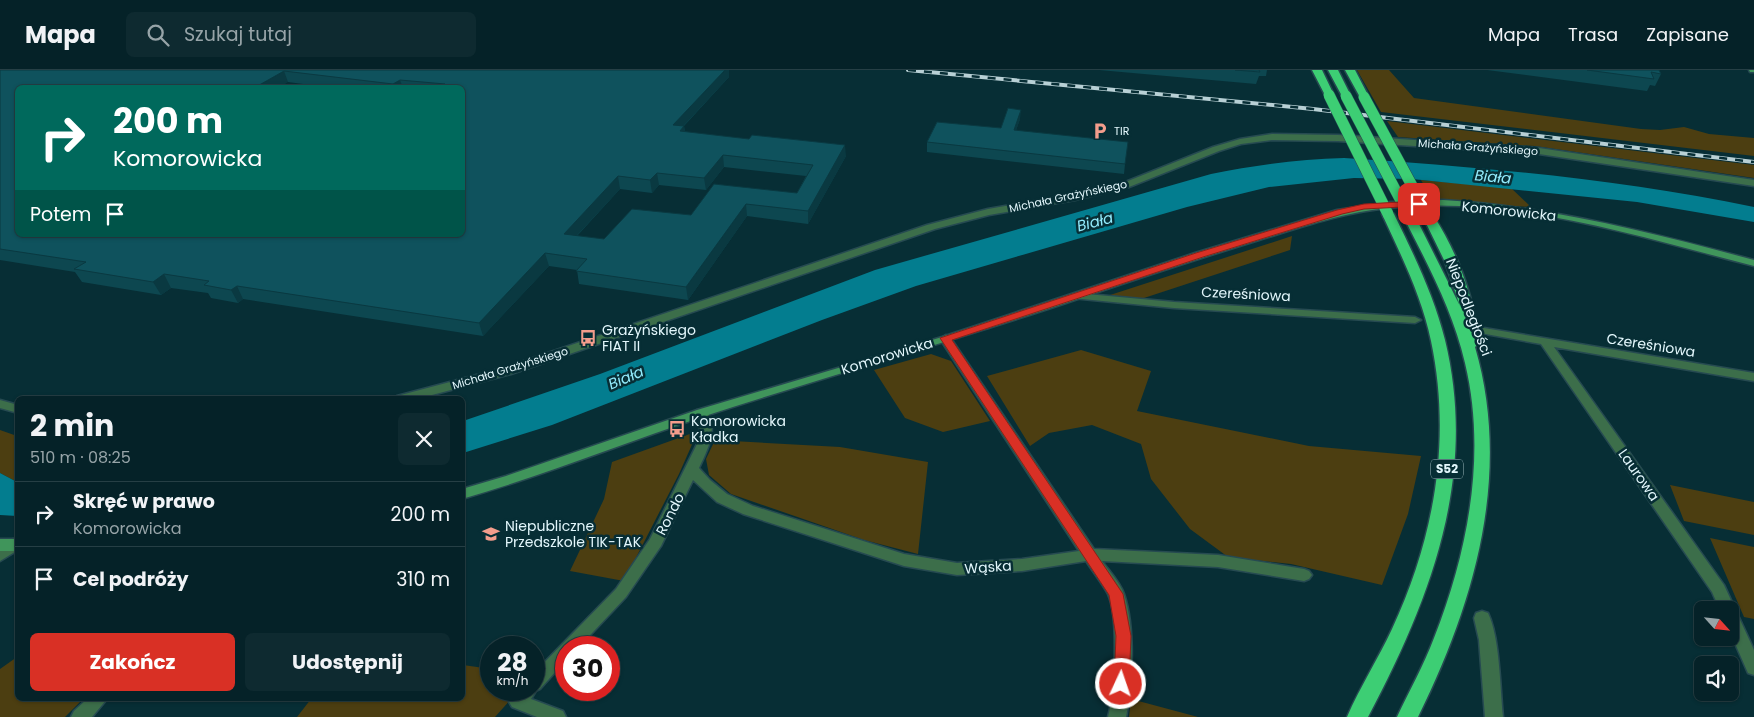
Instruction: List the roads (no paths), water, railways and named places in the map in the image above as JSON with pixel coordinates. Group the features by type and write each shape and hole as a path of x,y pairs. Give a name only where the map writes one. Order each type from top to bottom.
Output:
{"highway":[{"name":"S52","path":"1317,70 1388,214 1423,293 1438,342 1445,379 1448,414 1448,460 1442,504 1431,557 1413,608 1386,666 1357,717"},
{"name":"Niepodległości","path":"1333,70 1445,289 1473,367 1482,426 1482,471 1478,519 1466,574 1449,626 1423,689 1407,717"},
{"path":"1350,70 1429,217 1460,283 1471,331 1473,367"}],"street":[{"name":"Michała Grażyńskiego","path":"412,396 507,371 931,227 988,212 1075,197 1126,185 1216,149 1240,142 1272,137 1304,136 1500,147 1577,156 1754,183"},
{"name":"Komorowicka","path":"465,493 518,477 702,413 946,338 1199,255 1340,212 1392,204 1476,206 1559,216 1629,231 1754,263"},
{"name":"Czereśniowa","path":"1076,296 1415,320"},
{"name":"Czereśniowa","path":"1484,331 1754,377"},
{"path":"946,338 1116,594 1124,636 1121,700 1117,717"},
{"name":"Laurowa","path":"1546,343 1719,589 1724,601"},
{"path":"0,404 15,408"},
{"name":"Rondo","path":"579,636 621,593 656,542 693,470 704,444 706,425 702,413"},
{"name":"Wąska","path":"693,470 705,484 722,498 748,510 904,560 957,569 1022,565 1091,556 1218,561 1304,574"},
{"path":"0,554 10,545"},
{"path":"1482,618 1487,640 1494,717"},
{"path":"1739,634 1754,668"},
{"name":"Rondo","path":"545,672 555,661"},
{"path":"80,717 96,701"},
{"path":"519,701 557,717"}],"water":[{"name":"Biała","path":"1344,158 1499,170 1652,189 1754,207 1754,222 1637,202 1412,179 1354,178 1269,187 1187,207 916,286 822,320 552,425 465,452 465,420 600,374 875,270 1211,174 1278,163"},
{"path":"0,473 15,481 15,516 0,515"}],"railway":[{"path":"908,70 1313,109 1754,162"}],"place":[{"name":"TIR","path":"1100,131"},
{"name":"Grażyńskiego FIAT II","path":"588,338"},
{"name":"Komorowicka Kładka","path":"677,429"},
{"name":"Niepubliczne Przedszkole TIK-TAK","path":"491,534"}]}
